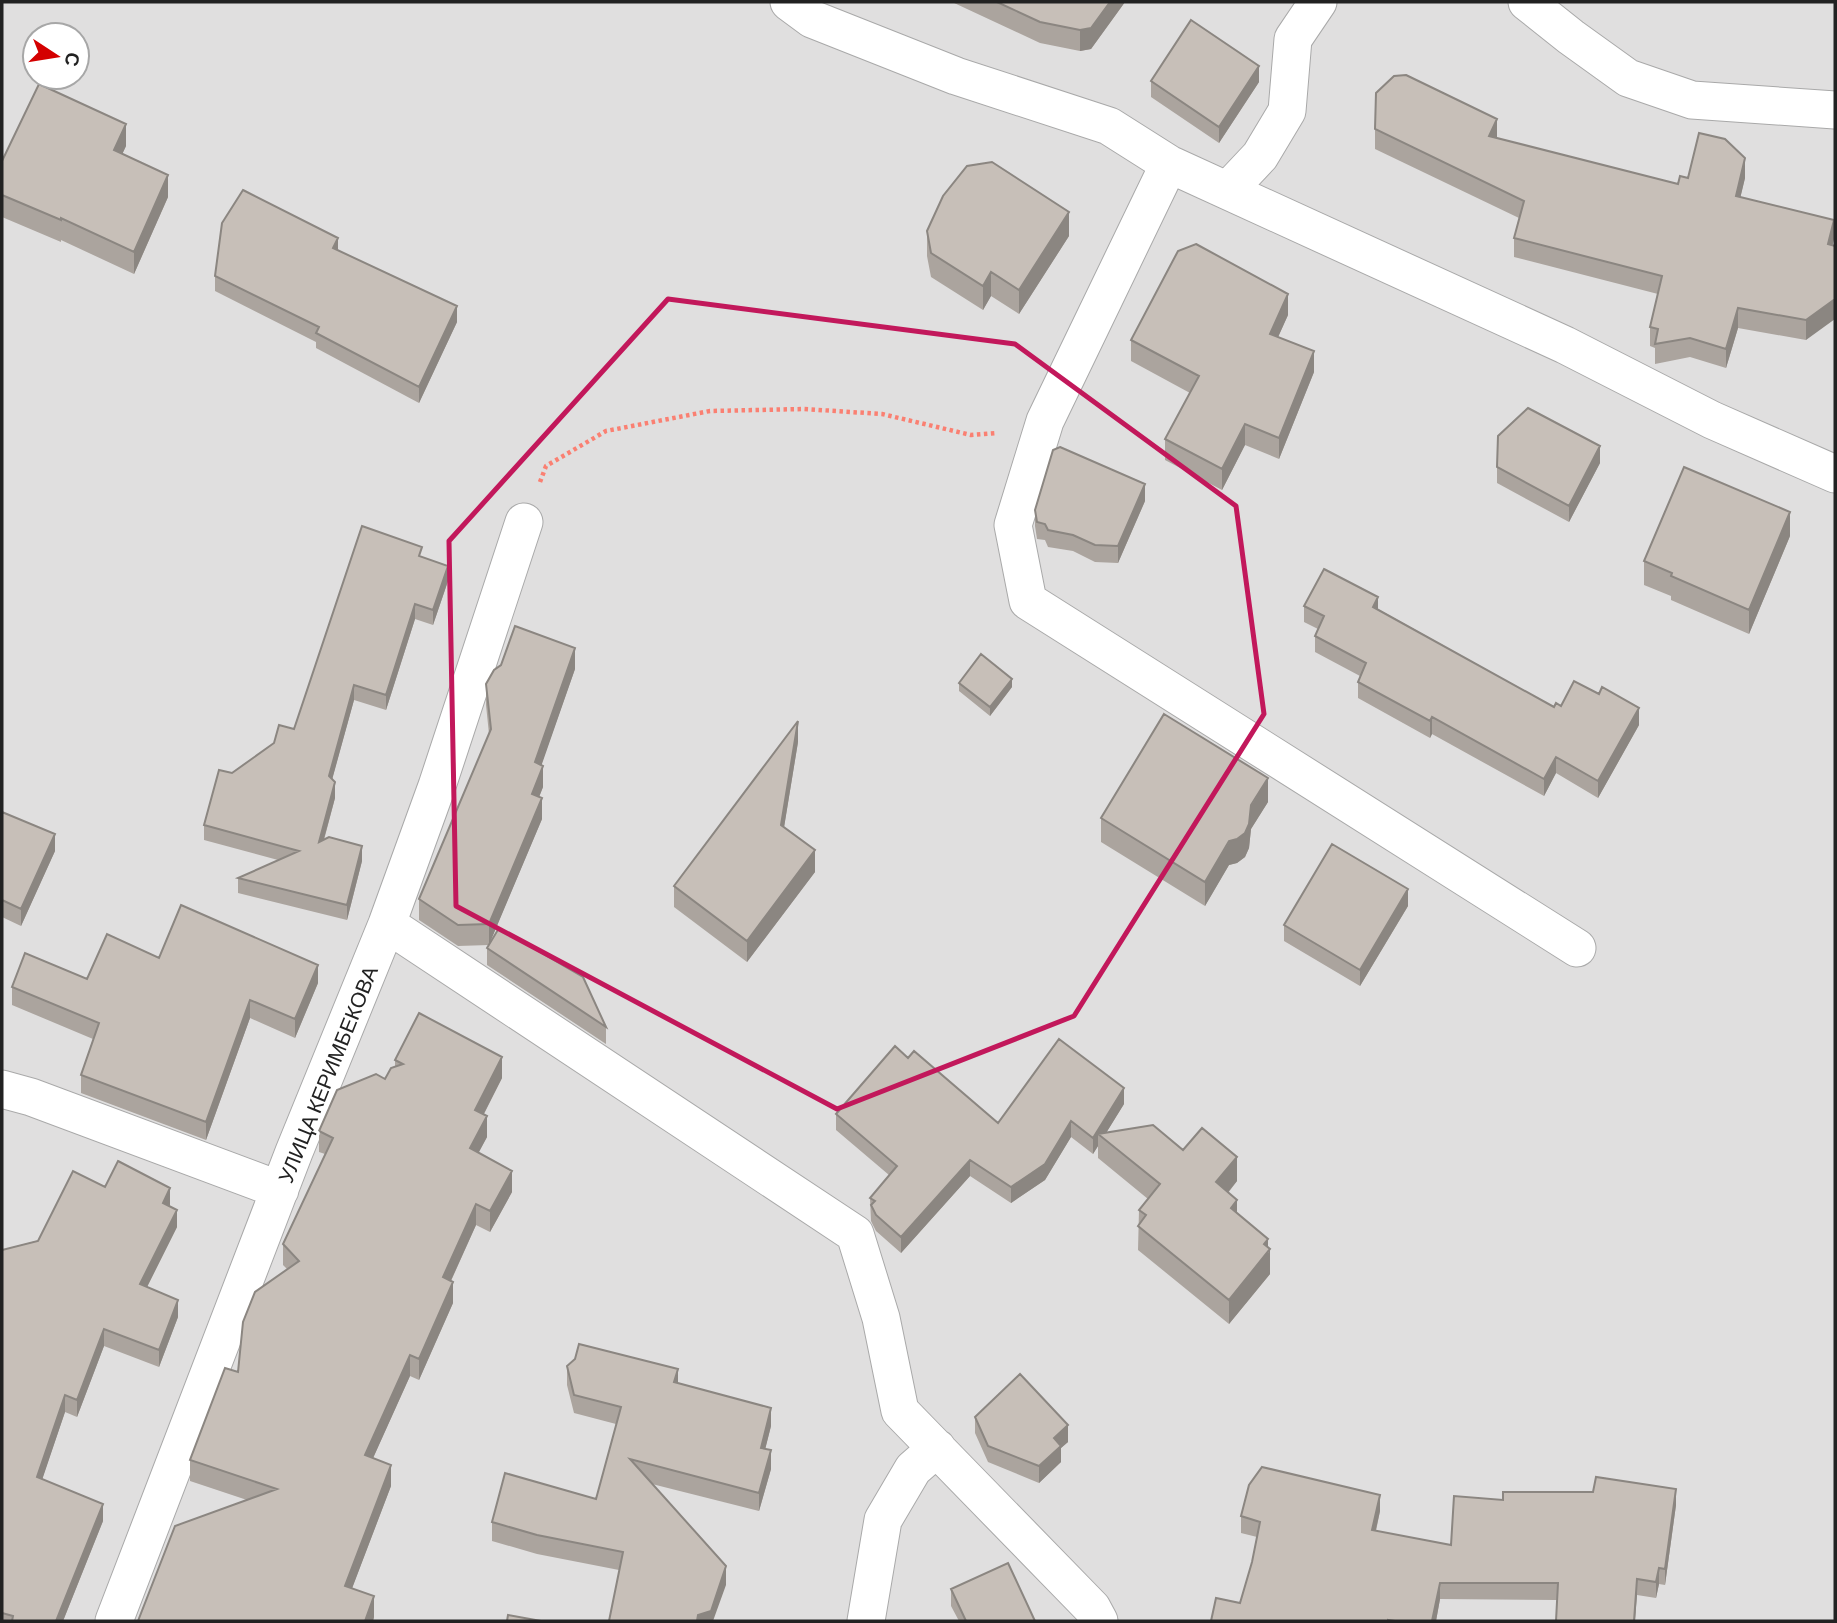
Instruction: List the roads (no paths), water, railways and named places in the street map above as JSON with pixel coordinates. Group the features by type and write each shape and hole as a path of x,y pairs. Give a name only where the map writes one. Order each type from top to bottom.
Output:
{"street":[{"path":"789,2 812,19 957,76 1109,126 1169,164 1565,345 1712,419 1835,474"},
{"path":"1228,190 1260,156 1287,111 1293,39 1318,2"},
{"path":"1527,2 1628,78 1692,100 1835,110"},
{"path":"1169,164 1045,421 1013,525 1028,601 1577,948"},
{"name":"УЛИЦА КЕРИМБЕКОВА","path":"114,1621 280,1190 387,924 437,786 524,522"},
{"path":"387,924 855,1234 881,1318 900,1411 1092,1608 1099,1621"},
{"path":"2,1089 32,1097 280,1190"},
{"path":"866,1621 883,1520 913,1469 937,1448"}]}
